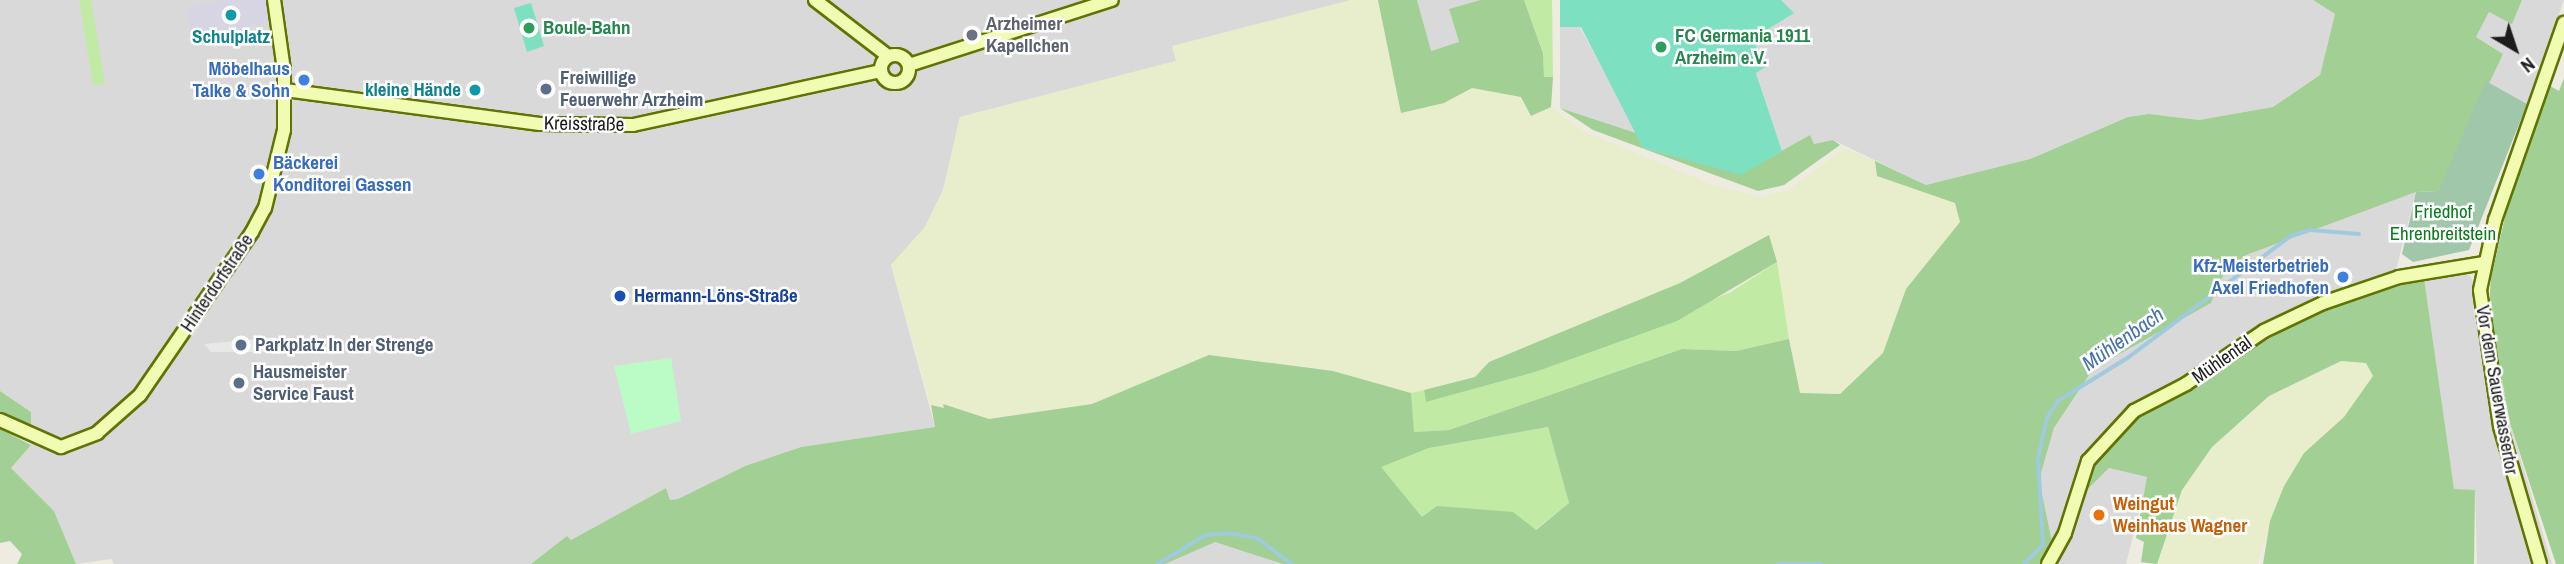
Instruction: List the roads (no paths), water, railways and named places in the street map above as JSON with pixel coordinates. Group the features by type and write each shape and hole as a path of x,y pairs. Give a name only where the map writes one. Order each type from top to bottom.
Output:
{"street":[{"name":"Hinterdorfstraße","path":"0,420 61,447 97,433 140,395 265,208 280,154 285,90 274,0"},
{"path":"815,0 888,56 901,56 909,65"},
{"name":"Kreisstraße","path":"285,90 540,124 633,125 807,91 880,71 886,81 897,83 905,79 909,65 1112,0"},
{"name":"Vor dem Sauerwassertor","path":"2539,561 2498,413 2481,301 2484,263 2564,23"},
{"path":"880,71 888,56"},
{"name":"Mühlental","path":"2048,564 2065,533 2088,461 2134,411 2310,309 2387,280 2484,263"}],"waterway":[{"name":"Mühlenbach","path":"2024,564 2043,545 2038,459 2047,418 2058,401 2129,357 2291,236 2311,230 2359,234"},
{"name":"Mühlenbach","path":"1158,564 1206,535 1228,533 1257,538 1292,564"},
{"name":"Mühlenbach","path":"1778,564 1821,564"}],"place":[{"name":"Schulplatz","path":"231,15"},
{"name":"Boule-Bahn","path":"529,28"},
{"name":"Arzheimer Kapellchen","path":"972,35"},
{"name":"FC Germania 1911 Arzheim e.V.","path":"1661,47"},
{"name":"Möbelhaus Talke & Sohn","path":"304,80"},
{"name":"Freiwillige Feuerwehr Arzheim","path":"546,89"},
{"name":"kleine Hände","path":"475,90"},
{"name":"Bäckerei Konditorei Gassen","path":"259,174"},
{"name":"Kfz-Meisterbetrieb Axel Friedhofen","path":"2343,277"},
{"name":"Hermann-Löns-Straße","path":"620,296"},
{"name":"Parkplatz In der Strenge","path":"241,345"},
{"name":"Hausmeister Service Faust","path":"239,383"},
{"name":"Weingut Weinhaus Wagner","path":"2099,515"}],"park label":[{"name":"Friedhof Ehrenbreitstein","path":"2443,223"}]}
